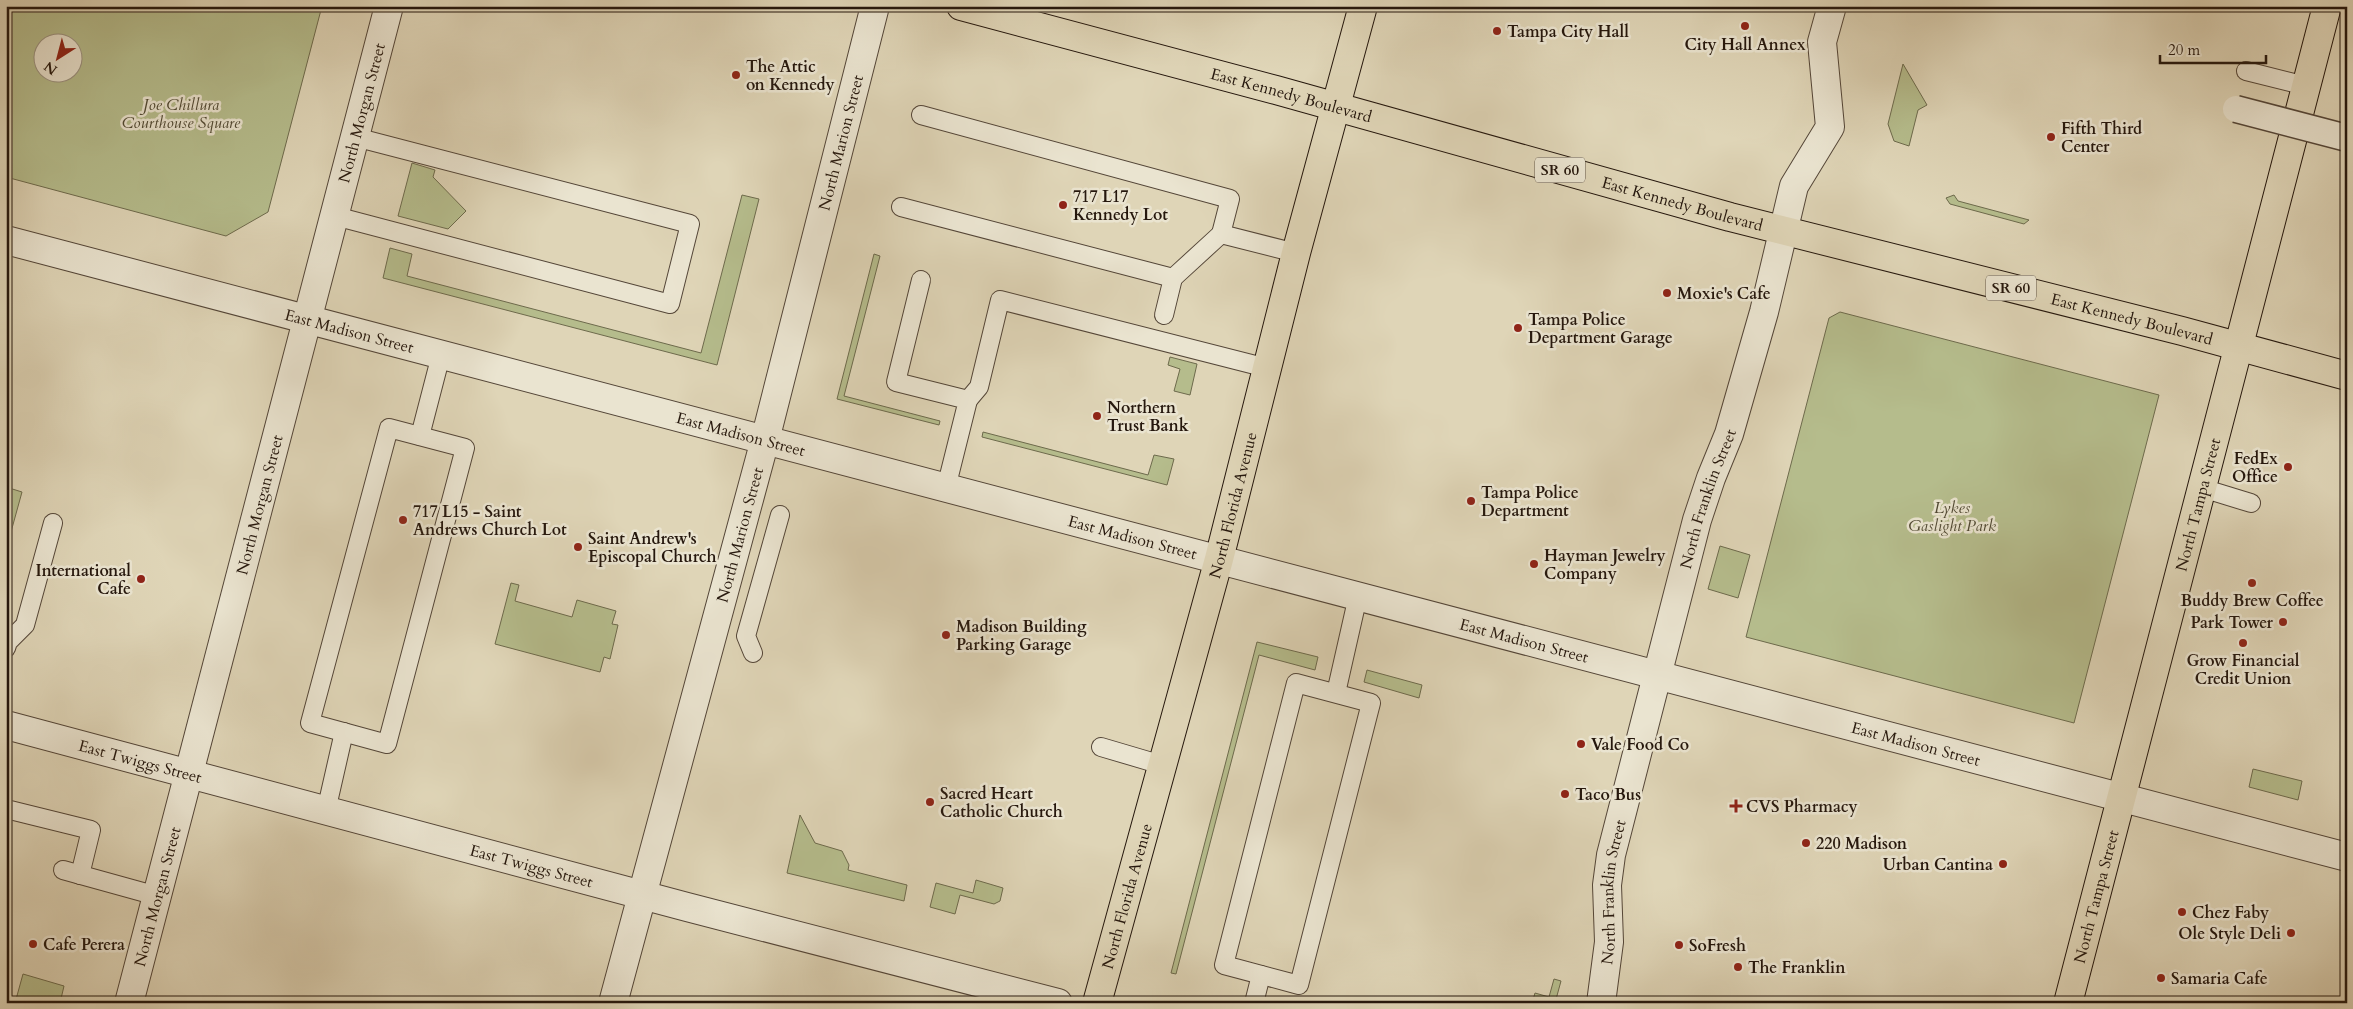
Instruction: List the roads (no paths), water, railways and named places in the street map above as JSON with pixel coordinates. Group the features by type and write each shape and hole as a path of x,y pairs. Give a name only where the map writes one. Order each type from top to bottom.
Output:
{"main road":[{"name":"East Kennedy Boulevard","path":"961,6 1783,230 2172,328 2347,376"},
{"name":"North Florida Avenue","path":"1097,1003 1219,560 1296,253 1337,108 1363,6"},
{"name":"North Tampa Street","path":"2068,1003 2327,6"}],"street":[{"name":"North Morgan Street","path":"129,1003 389,6"},
{"name":"North Marion Street","path":"613,1003 765,440 875,6"},
{"name":"North Franklin Street","path":"1601,1003 1610,942 1608,886 1611,855 1657,675 1704,498 1729,434 1756,340 1794,186 1830,127 1822,42 1832,6"},
{"path":"2236,108 2347,138"},
{"name":"East Madison Street","path":"6,240 2347,857"},
{"name":"East Twiggs Street","path":"6,725 1058,1003"}],"lane":[{"path":"2246,71 2306,86"},
{"path":"921,115 1230,199 1221,234 1172,278 1164,315"},
{"path":"335,216 670,304 690,224 356,137"},
{"path":"901,207 1172,278"},
{"path":"1221,234 1296,253"},
{"path":"922,280 896,382 968,400"},
{"path":"946,488 968,400 979,387 1000,300 1267,368"},
{"path":"420,436 441,355"},
{"path":"389,428 420,436 465,448 387,744 310,723 389,428"},
{"path":"2202,488 2251,504"},
{"path":"753,654 746,636 780,515"},
{"path":"6,648 8,642 25,625 53,523"},
{"path":"1336,693 1358,596"},
{"path":"1296,683 1372,703 1299,985 1261,975 1224,965 1296,683"},
{"path":"326,810 344,732"},
{"path":"1101,747 1162,765"},
{"path":"6,809 91,830 80,875"},
{"path":"63,870 157,896"},
{"path":"1254,1003 1261,975"}],"place":[{"name":"City Hall Annex","path":"1745,26"},
{"name":"Tampa City Hall","path":"1497,31"},
{"name":"The Attic on Kennedy","path":"736,75"},
{"name":"Fifth Third Center","path":"2051,137"},
{"name":"717 L17 Kennedy Lot","path":"1063,205"},
{"name":"Moxie's Cafe","path":"1667,293"},
{"name":"Tampa Police Department Garage","path":"1518,328"},
{"name":"Northern Trust Bank","path":"1097,416"},
{"name":"FedEx Office","path":"2288,467"},
{"name":"Tampa Police Department","path":"1471,501"},
{"name":"717 L15 - Saint Andrews Church Lot","path":"403,520"},
{"name":"Saint Andrew's Episcopal Church","path":"578,547"},
{"name":"Hayman Jewelry Company","path":"1534,564"},
{"name":"International Cafe","path":"141,579"},
{"name":"Buddy Brew Coffee","path":"2252,583"},
{"name":"Park Tower","path":"2283,622"},
{"name":"Madison Building Parking Garage","path":"946,635"},
{"name":"Grow Financial Credit Union","path":"2243,643"},
{"name":"Vale Food Co","path":"1581,744"},
{"name":"Taco Bus","path":"1565,794"},
{"name":"Sacred Heart Catholic Church","path":"930,802"},
{"name":"CVS Pharmacy","path":"1736,806"},
{"name":"220 Madison","path":"1806,843"},
{"name":"Urban Cantina","path":"2003,864"},
{"name":"Chez Faby","path":"2182,912"},
{"name":"Ole Style Deli","path":"2291,933"},
{"name":"Cafe Perera","path":"33,944"},
{"name":"SoFresh","path":"1679,945"},
{"name":"The Franklin","path":"1738,967"},
{"name":"Samaria Cafe","path":"2161,978"}],"park label":[{"name":"Joe Chillura Courthouse Square","path":"181,113"},
{"name":"Lykes Gaslight Park","path":"1952,516"}]}
